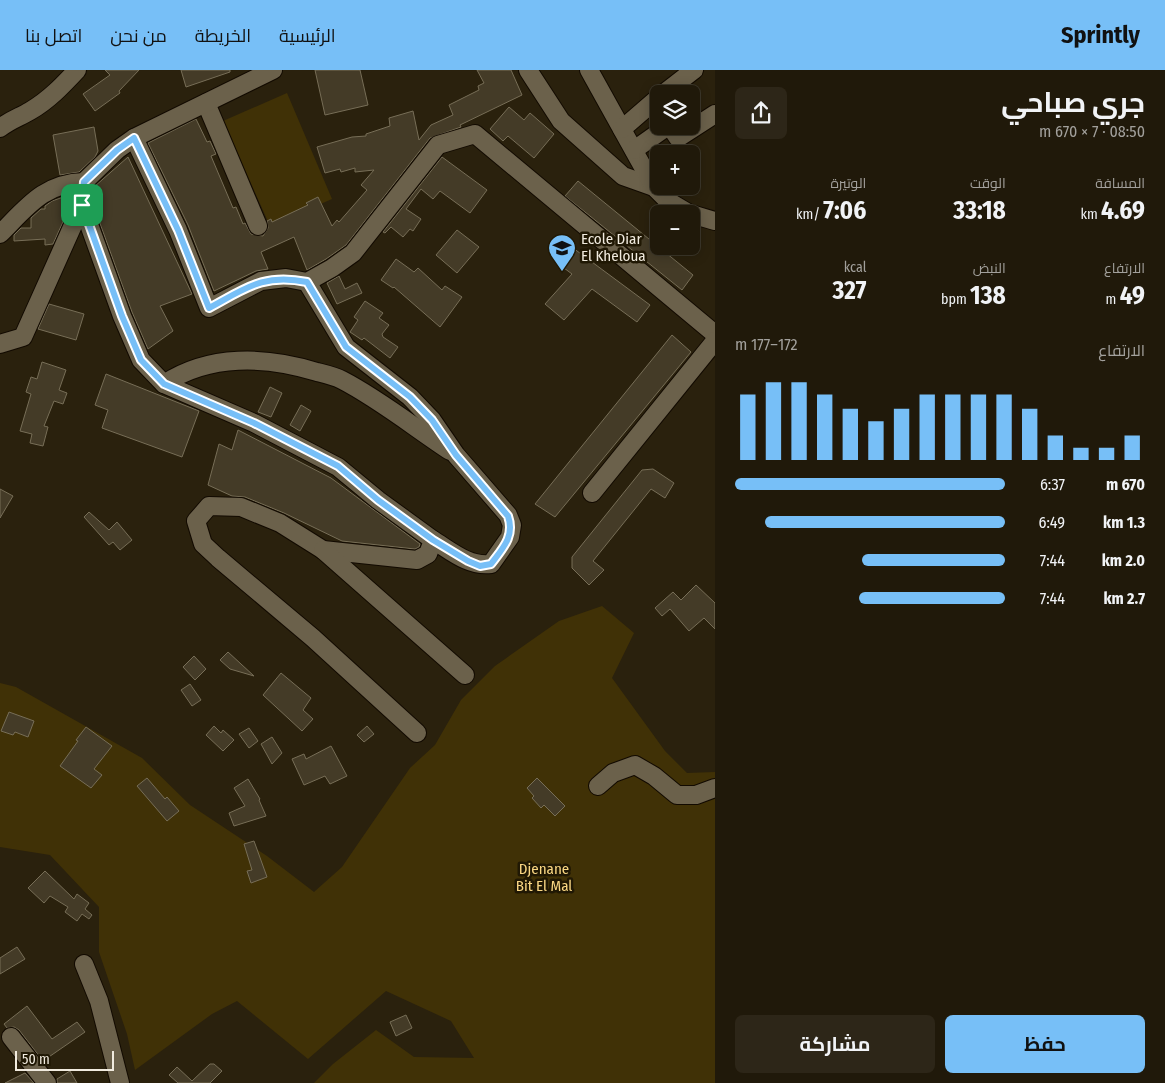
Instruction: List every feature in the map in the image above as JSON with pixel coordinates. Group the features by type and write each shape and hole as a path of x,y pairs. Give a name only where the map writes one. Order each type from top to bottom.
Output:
{"street":[{"path":"0,128 11,119 30,112 54,95 77,70"},
{"path":"0,234 36,199 59,185 84,182 117,150 134,138 273,70"},
{"path":"528,70 561,121 623,176 650,186"},
{"path":"589,70 650,180"},
{"path":"675,85 694,70"},
{"path":"206,103 258,226"},
{"path":"622,129 650,105"},
{"path":"700,124 715,114"},
{"path":"134,138 178,230 209,308 261,281 286,278 307,282 353,253 438,145 474,134 715,334"},
{"path":"634,150 656,135"},
{"path":"0,344 23,337 82,205 84,182"},
{"path":"662,195 675,205"},
{"path":"82,205 122,316 141,360 164,384 254,423 338,466 378,500 433,540 480,566 491,564 510,537 512,525 508,516 456,455 432,420 410,397 346,347 307,282"},
{"path":"700,217 715,221"},
{"path":"592,493 715,341"},
{"path":"164,384 179,374 196,367 255,359 296,365 341,379 456,455"},
{"path":"416,733 313,638 203,544 196,521 209,506 241,506 280,523 323,550 464,675"},
{"path":"323,550 416,560 428,554 433,540"},
{"path":"598,786 613,773 636,765 654,776 677,795 696,795 715,788"},
{"path":"84,964 99,1001 120,1083"},
{"path":"11,1037 47,1083"}],"green space":[{"path":"287,93 332,199 270,226 223,121"},
{"name":"Djenane Bit El Mal","path":"602,606 634,633 612,678 665,751 687,773 715,772 715,1083 314,1083 333,1064 376,1030 414,1057 474,1058 451,1021 386,991 308,1059 237,1001 212,1014 135,1070 127,1034 99,952 99,907 50,855 0,847 0,683 16,687 142,758 190,805 267,856 314,892 342,867 410,768 435,745 461,700 495,666 559,621"}],"building":[{"path":"105,70 139,70 119,91 120,93 95,111 83,94 110,75"},
{"path":"181,70 230,70 230,72 186,87"},
{"path":"315,70 360,70 368,105 325,115"},
{"path":"477,70 511,70 522,95 460,125 461,127 430,138 346,245 326,259 307,270 294,237 261,252 268,269 256,271 214,291 188,225 148,143 196,119 207,142 210,141 216,154 211,156 233,208 236,207 243,224 245,223 251,234 263,236 268,228 267,221 271,219 272,222 308,205 306,203 318,197 332,226 337,220 339,222 367,190 361,185 374,170 355,172 355,168 341,172 340,169 325,173 317,147 352,137 366,136 366,134 390,126 389,118 413,111 419,140 431,125 453,115 449,105 479,90 478,86 484,83"},
{"path":"509,107 524,120 530,113 554,134 534,158 508,136 503,141 490,129"},
{"path":"94,127 98,151 95,157 79,172 60,175 53,135"},
{"path":"128,157 192,294 160,306 173,331 148,349 132,312 93,204 94,187"},
{"path":"442,157 487,190 470,213 440,191 433,199 421,189 406,209 421,219 413,231 410,229 403,237 391,227 385,233 383,232"},
{"path":"578,181 650,240 650,255 669,255 693,275 682,290 565,196"},
{"path":"72,194 67,213 53,244 45,245 45,239 14,241 14,235 21,228 31,228 31,218 41,209 45,209 45,206 52,201"},
{"path":"457,230 479,247 457,273 436,255"},
{"path":"569,245 650,305 637,322 592,289 564,320 545,304 572,274 556,262"},
{"path":"396,259 414,272 418,268 442,290 445,286 462,297 440,327 394,287 381,280"},
{"path":"339,276 345,289 357,283 362,293 337,304 327,283"},
{"path":"365,301 383,313 379,318 389,325 382,334 383,337 398,347 390,358 364,338 362,340 350,332 358,320 354,317"},
{"path":"49,304 84,314 76,340 38,329"},
{"path":"672,335 691,352 555,517 535,504"},
{"path":"42,362 66,370 59,390 67,393 63,404 54,401 44,426 48,427 43,446 30,443 32,434 20,431 31,394 26,392 31,377 37,379"},
{"path":"106,374 199,411 182,457 102,428 108,410 95,405"},
{"path":"270,387 282,393 271,417 258,412"},
{"path":"301,405 311,411 300,431 290,425"},
{"path":"238,430 331,478 420,544 419,547 415,549 342,541 284,513 245,497 232,496 208,485 219,444 232,450"},
{"path":"653,469 674,483 665,498 651,489 593,561 604,570 589,585 572,568 572,557 642,470"},
{"path":"0,489 13,496 0,518"},
{"path":"89,512 109,530 117,522 132,540 120,550 113,542 109,545 84,517"},
{"path":"696,585 715,603 715,629 704,618 689,631 670,609 662,616 655,608 673,592 681,600"},
{"path":"228,652 254,676 230,669 220,660"},
{"path":"194,656 206,669 195,680 183,667"},
{"path":"281,673 311,698 303,710 313,719 302,731 263,695"},
{"path":"190,684 201,700 192,706 181,690"},
{"path":"9,712 34,721 28,737 15,732 13,735 1,731"},
{"path":"214,726 221,733 223,730 234,740 223,751 206,735"},
{"path":"367,726 374,734 364,742 357,735"},
{"path":"86,727 112,746 94,769 102,775 91,788 60,766"},
{"path":"249,728 258,741 249,748 239,734"},
{"path":"272,737 282,753 272,764 261,744"},
{"path":"331,746 347,776 330,784 325,776 304,785 292,759 304,754 306,759"},
{"path":"147,778 165,799 167,797 179,811 167,821 137,786"},
{"path":"537,778 565,806 555,816 544,805 541,808 532,798 534,796 527,788"},
{"path":"248,779 260,799 266,816 234,826 229,813 245,806 234,788"},
{"path":"254,841 267,877 251,883 247,871 252,870 244,844"},
{"path":"45,871 74,899 77,894 89,903 85,909 92,915 89,919 82,914 77,921 65,912 68,907 50,896 44,903 28,888"},
{"path":"17,947 25,959 0,974 0,958"},
{"path":"27,1006 52,1039 77,1022 85,1032 43,1061 19,1030 14,1027 7,1028 4,1024"},
{"path":"406,1015 412,1028 396,1036 390,1022"},
{"path":"210,1064 214,1064 222,1071 210,1083 178,1083 169,1075 177,1067 192,1081"},
{"path":"70,1071 77,1083 57,1083 57,1079"},
{"path":"25,1073 34,1083 5,1083"}],"place":[{"name":"Ecole Diar El Kheloua","path":"562,272"}],"route":[{"path":"134,138 178,230 209,308 261,281 286,278 307,282 346,347 410,397 432,420 456,455 499,502 512,525 510,537 491,564 480,566 433,540 378,500 338,466 254,423 164,384 141,360 122,316 82,205 84,182 117,150 134,138"}]}
